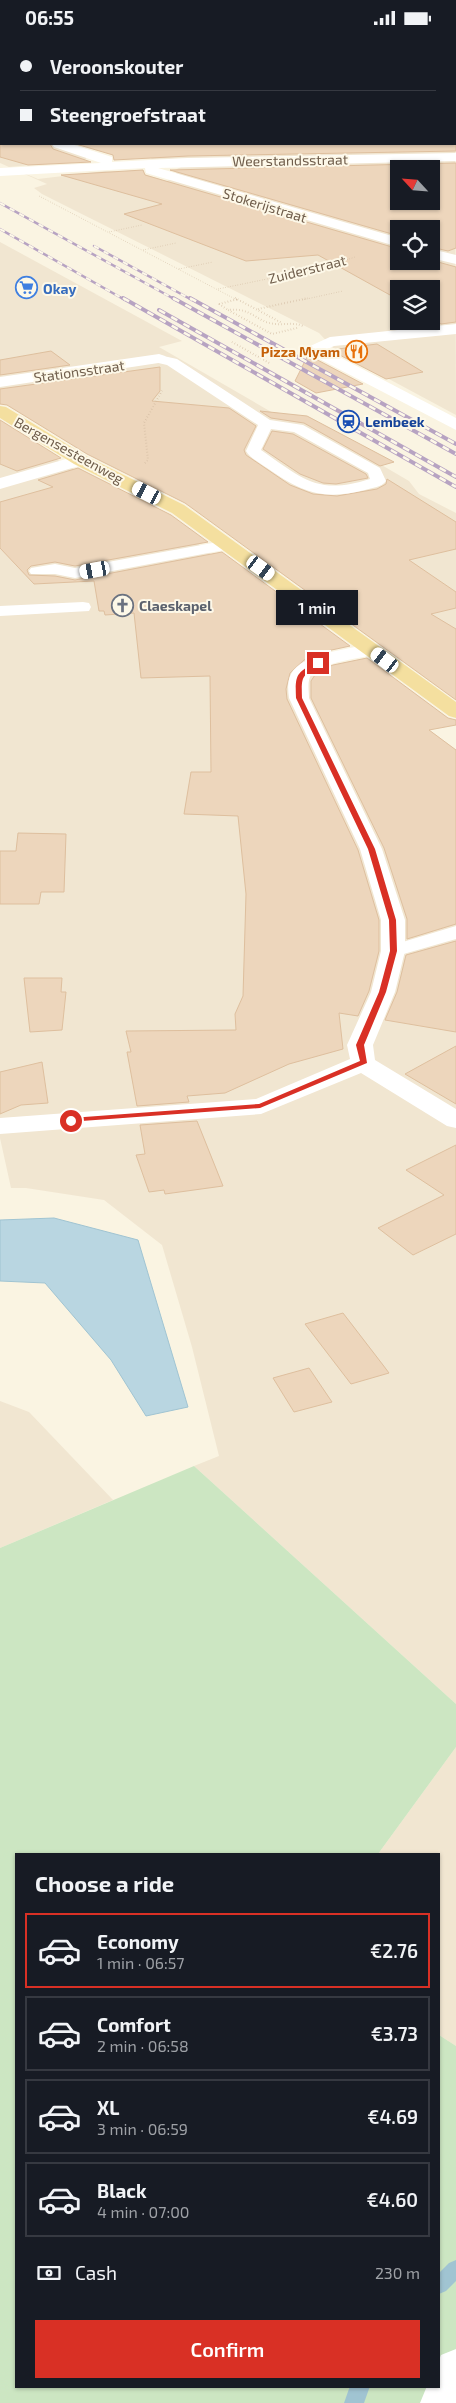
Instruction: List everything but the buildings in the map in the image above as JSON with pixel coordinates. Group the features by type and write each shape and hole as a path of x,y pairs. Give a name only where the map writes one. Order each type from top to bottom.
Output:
{"main road":[{"name":"Bergensesteenweg","path":"0,411 80,460 178,509 456,713"}],"street":[{"name":"Weerstandsstraat","path":"62,145 128,165"},
{"name":"Weerstandsstraat","path":"0,172 188,162 456,157"},
{"name":"Stokerijstraat","path":"128,165 390,241"},
{"path":"440,256 456,260"},
{"path":"456,329 330,342 314,350 456,425"},
{"name":"Stationsstraat","path":"0,382 159,359"},
{"path":"0,484 80,460"},
{"path":"371,650 308,667 302,672 298,680 299,698 371,849 393,920 393,951 383,992 360,1045 364,1063 456,1120"},
{"path":"0,1126 260,1106 364,1063"},
{"path":"442,2403 456,2369"}],"lane":[{"path":"159,359 172,361 266,424 298,428 375,471 378,481 361,487 332,490 309,487 253,451 266,424"},
{"path":"37,571 55,569 75,573 229,545"},
{"path":"0,611 83,607"},
{"path":"393,951 456,932"}],"path":[{"path":"32,192 282,323 274,325 240,307 228,309"},
{"path":"108,232 142,225"},
{"path":"142,250 176,243"},
{"name":"Zuiderstraat","path":"217,289 326,267 390,245"},
{"path":"179,269 213,262"},
{"path":"258,309 343,291"},
{"path":"238,299 219,304 272,334 286,330"},
{"path":"232,342 271,364"},
{"path":"117,478 142,466 148,460 144,423 163,393 164,384 159,359"}],"shaded area":[{"path":"0,145 71,145 63,148 87,157 85,160 9,167 38,179 105,171 144,174 166,181 181,176 175,170 199,158 152,159 137,145 455,145 456,415 335,350 319,333 42,194 34,188 47,184 0,163"},
{"path":"0,242 182,341 159,347 280,417 296,415 409,481 419,494 456,513 456,633 210,507 0,391"},
{"path":"0,429 147,508 181,530 327,647 332,675 351,671 456,750 456,1704 194,1466 219,1456 192,1347 162,1245 104,1200 26,1188 11,1188 0,1138"},
{"path":"0,1401 29,1412 113,1500 0,1548"},
{"path":"456,1747 456,2046 440,2036 440,1853 379,1853"}],"green space":[{"path":"194,1466 456,1704 456,1747 379,1853 15,1853 15,2388 440,2388 440,2036 456,2046 456,2403 0,2403 0,1548"}],"water":[{"path":"54,1218 138,1240 188,1407 146,1416 111,1360 45,1283 0,1281 0,1220"}],"waterway":[{"path":"440,2284 456,2269"},
{"path":"354,2403 359,2388"}],"railway":[{"path":"0,203 176,300"},
{"path":"0,229 125,300"},
{"path":"94,246 192,300"},
{"path":"123,298 456,487"},
{"path":"173,298 456,454"},
{"path":"190,298 456,444"},
{"path":"159,310 456,477"}],"place":[{"name":"Okay","path":"27,288"},
{"name":"Pizza Myam","path":"356,351"},
{"name":"Lembeek","path":"349,421"},
{"name":"Claeskapel","path":"123,605"}],"route":[{"path":"71,1121 260,1106 364,1063 360,1045 383,992 393,951 393,920 371,849 299,698 298,680 302,672 318,663"}]}
